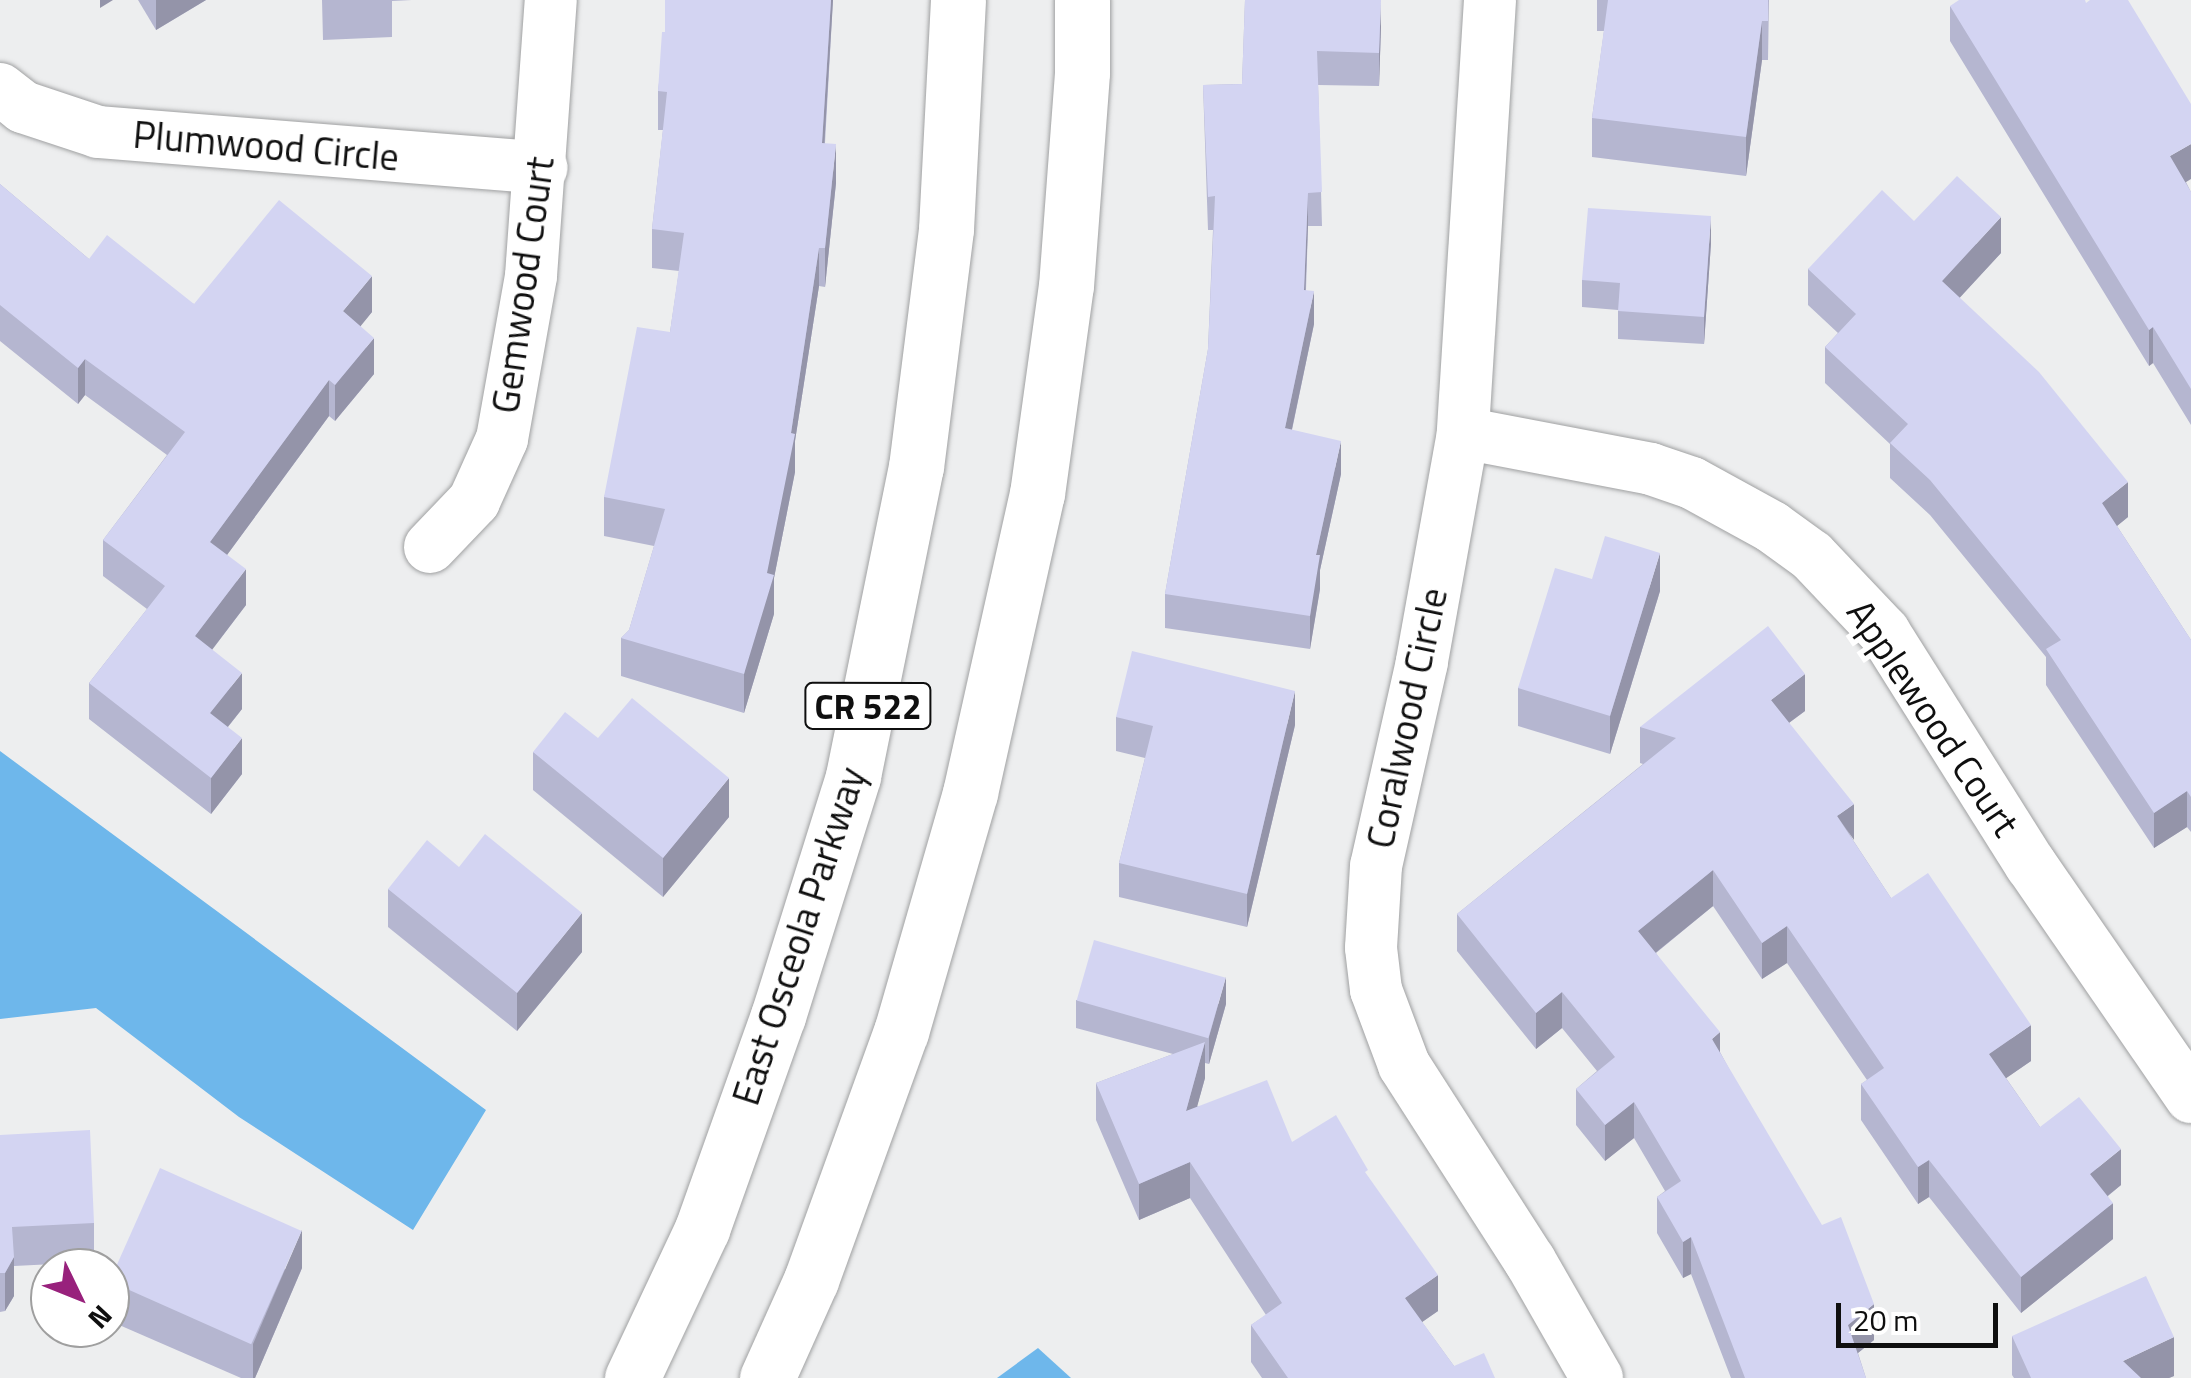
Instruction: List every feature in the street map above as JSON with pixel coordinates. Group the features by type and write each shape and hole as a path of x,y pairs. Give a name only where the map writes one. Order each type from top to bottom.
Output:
{"main road":[{"name":"East Osceola Parkway","path":"632,1378 702,1229 778,1016 853,776 919,447 946,229 958,0"},
{"name":"CR 522","path":"767,1378 811,1280 901,1032 970,793 1037,494 1066,286 1082,72 1082,0"}],"street":[{"name":"Gemwood Court","path":"430,547 474,502 502,438 531,276 542,168 551,0"},
{"name":"Coralwood Circle","path":"1490,0 1463,433 1422,662 1376,866 1371,922 1376,990 1404,1065 1530,1261 1597,1378"},
{"name":"Plumwood Circle","path":"0,89 23,107 98,132 542,168"},
{"name":"Applewood Court","path":"1463,433 1651,469 1692,483 1772,526 1812,556 1884,632 2032,865 2191,1096"}],"water":[{"path":"0,751 486,1110 413,1230 239,1117 96,1008 0,1019"},
{"path":"1038,1348 1071,1378 997,1378"}],"building":[{"path":"665,0 831,0 822,143 836,144 825,248 819,248 791,433 795,434 767,573 774,575 744,674 621,638 629,630 665,509 604,497 637,327 670,332 684,233 652,229 667,92 658,91"},
{"path":"1245,0 1381,0 1379,53 1317,51 1322,192 1308,193 1304,290 1314,291 1285,428 1341,441 1316,555 1320,555 1310,616 1165,594 1208,349 1215,196 1208,197 1203,85 1242,84"},
{"path":"1608,0 1768,0 1768,21 1762,21 1746,137 1592,118"},
{"path":"1959,0 2128,0 2191,104 2191,144 2170,156 2191,192 2191,389 2153,327 2149,330 1950,6"},
{"path":"1957,176 2001,217 1942,281 2039,372 2128,482 2102,503 2191,640 2191,797 2187,791 2154,813 2046,649 2061,640 1930,480 1890,443 1908,424 1825,347 1856,314 1808,269 1882,190 1914,221"},
{"path":"0,184 89,259 107,235 194,304 279,200 372,276 343,311 374,338 335,385 329,380 210,542 246,569 195,636 242,673 210,713 242,738 211,778 89,683 165,586 103,540 185,432 85,359 78,368 0,305"},
{"path":"1588,208 1711,216 1704,317 1618,311 1620,283 1582,280"},
{"path":"1605,536 1660,553 1610,716 1518,688 1555,568 1592,579"},
{"path":"1768,626 1805,674 1771,700 1854,804 1837,816 1891,898 1928,873 2031,1025 1989,1054 2040,1127 2079,1097 2121,1149 2090,1174 2113,1203 2021,1277 1929,1160 1918,1167 1861,1084 1884,1068 1787,926 1762,943 1713,870 1638,931 1720,1032 1712,1039 1822,1225 1841,1217 1874,1304 1848,1325 1866,1378 1745,1378 1691,1237 1683,1242 1657,1197 1681,1181 1634,1102 1605,1125 1576,1089 1615,1057 1562,992 1536,1013 1457,914 1676,738 1640,727"},
{"path":"1132,651 1295,691 1247,894 1119,863 1153,726 1116,717"},
{"path":"632,698 729,778 663,858 533,752 565,712 598,738"},
{"path":"485,834 582,913 517,993 388,889 427,840 459,867"},
{"path":"1094,940 1226,978 1208,1038 1077,1001"},
{"path":"1205,1042 1186,1111 1267,1080 1292,1142 1336,1115 1368,1170 1365,1172 1438,1275 1405,1298 1454,1366 1484,1353 1495,1378 1288,1378 1251,1325 1282,1303 1190,1162 1139,1184 1096,1083"},
{"path":"90,1130 94,1223 12,1227 14,1257 5,1273 0,1273 0,1135"},
{"path":"160,1168 302,1231 251,1344 130,1290 130,1248 124,1248"},
{"path":"2146,1276 2174,1337 2123,1361 2141,1378 2031,1378 2012,1336"}]}
